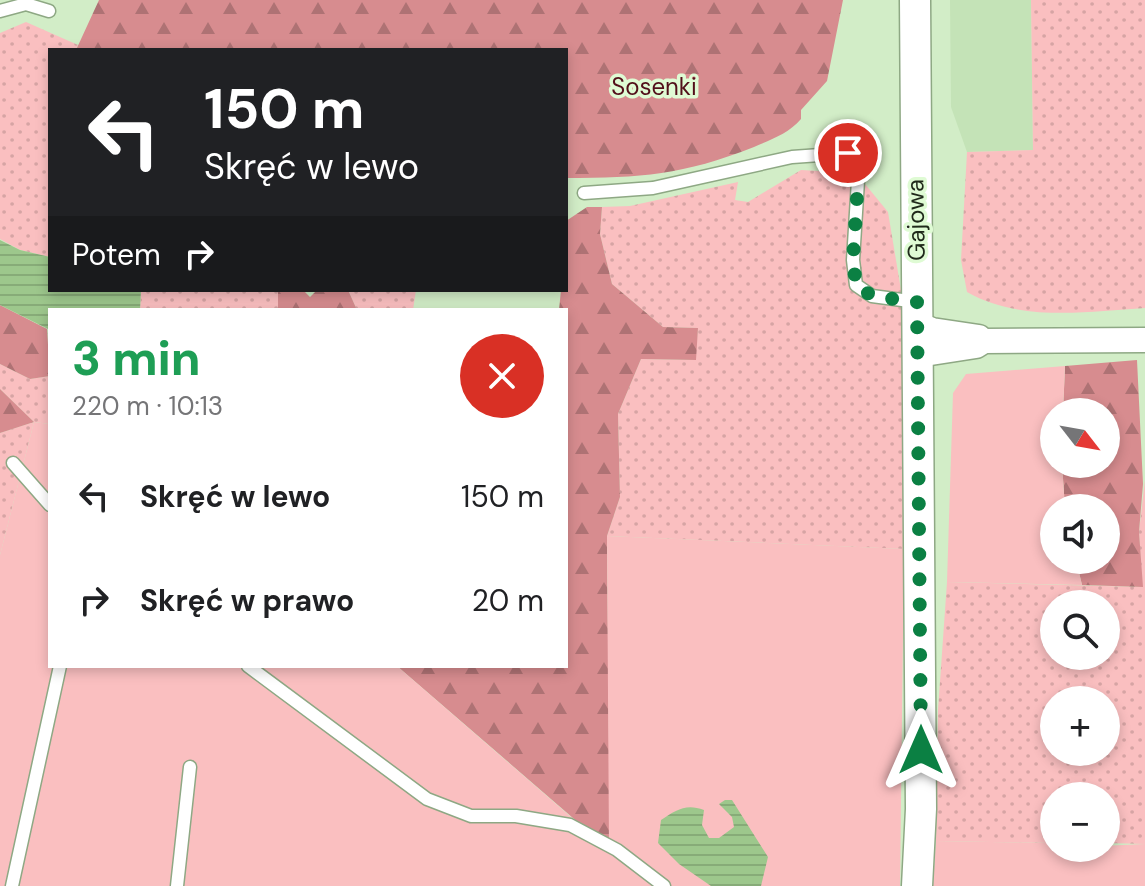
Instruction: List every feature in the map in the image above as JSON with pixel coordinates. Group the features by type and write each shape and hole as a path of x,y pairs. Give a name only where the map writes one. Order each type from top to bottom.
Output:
{"street":[{"name":"Gajowa","path":"915,0 921,809 917,886"},
{"path":"917,313 932,330 976,335 984,341"},
{"path":"918,355 976,346 984,341 1145,340"}],"lane":[{"path":"0,11 26,4 49,11"},
{"path":"584,193 653,188 792,157 848,153 859,165 853,260 856,285 872,296 917,313"},
{"path":"13,463 48,503"},
{"path":"12,886 60,668"},
{"path":"251,668 427,799 471,816 516,816 570,825 617,850 664,886"},
{"path":"177,886 190,767"}],"shaded area":[{"path":"950,0 1031,0 1033,150 967,152 951,107"},
{"path":"1031,0 1145,0 1145,308 1077,313 1031,311 1009,308 967,292 961,260 967,152 1033,150"},
{"path":"26,22 78,45 77,48 48,48 48,257 20,250 0,239 0,33"},
{"path":"801,170 856,173 888,212 902,296 904,549 607,536 620,497 618,414 641,359 695,360 698,328 663,327 612,284 600,234 602,207 630,206 738,182 735,200 748,202"},
{"path":"0,240 20,250 48,257 48,292 141,292 140,308 48,308 48,329 0,305"},
{"path":"141,292 278,292 278,308 140,308"},
{"path":"349,292 416,292 413,308 356,308"},
{"path":"0,364 30,379 48,376 48,424 34,422 0,389"},
{"path":"1065,366 1064,398 1040,398 1040,478 1063,478 1064,494 1040,494 1040,574 1079,574 1082,585 947,582 953,393 966,374"},
{"path":"34,422 0,555 0,433"},
{"path":"34,422 48,424 48,668 399,668 609,850 607,536 904,549 900,886 0,886 0,555"},
{"path":"1145,480 1145,844 1120,843 1120,782 1040,782 1040,843 936,841 938,710 947,582 1142,587 1139,532"},
{"path":"732,800 768,857 761,886 711,886 679,864 658,843 661,820 686,807 704,810 702,825 709,838 719,838 734,827 732,817 719,804"},
{"path":"936,841 1040,843 1040,862 1120,862 1120,845 1145,844 1145,886 933,886"}],"green space":[{"name":"Sosenki","path":"99,0 843,0 827,81 801,110 801,119 796,124 773,139 705,164 640,176 568,178 568,48 77,48"},
{"path":"587,207 602,207 600,234 612,284 663,327 698,328 696,360 641,359 618,414 620,497 607,536 610,850 399,668 568,668 568,308 559,308 561,292 568,292 568,220"},
{"path":"278,292 305,292 310,297 315,292 349,292 356,308 278,308"},
{"path":"0,305 47,329 48,376 30,379 0,364"},
{"path":"1137,360 1143,484 1139,532 1143,587 1082,585 1079,574 1120,574 1120,494 1064,494 1063,478 1120,478 1120,398 1064,398 1065,366"},
{"path":"0,389 34,422 0,433"}],"route":[{"path":"848,153 859,165 853,260 856,285 872,296 917,302 921,750"}]}
